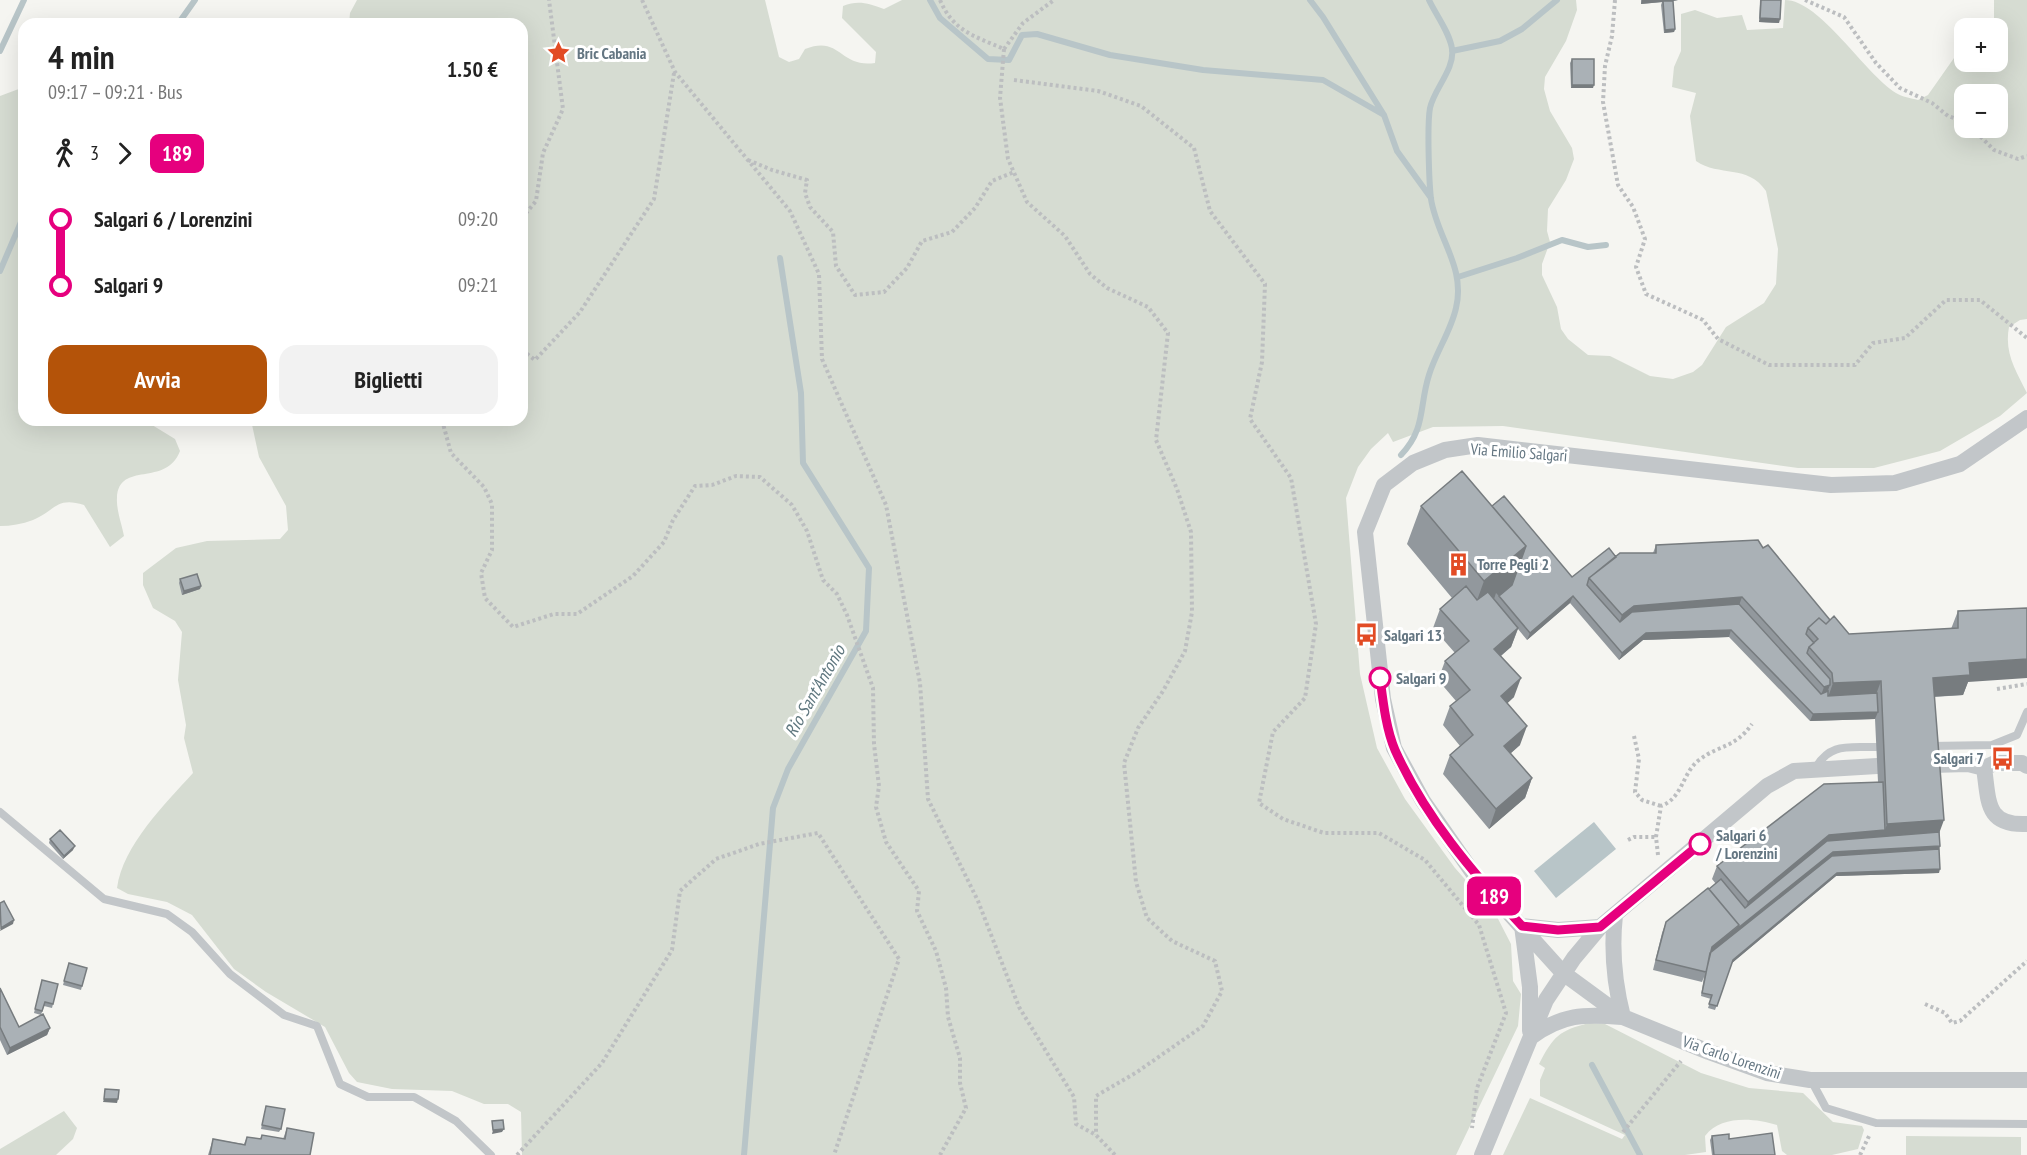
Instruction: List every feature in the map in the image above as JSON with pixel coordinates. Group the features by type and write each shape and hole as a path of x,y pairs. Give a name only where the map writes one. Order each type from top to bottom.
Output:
{"street":[{"name":"Via Emilio Salgari","path":"1563,973 1473,873 1423,801 1394,748 1383,699 1365,532 1384,485 1413,463 1445,450 1478,446 1831,485 1895,483 1960,464 2021,425 2027,418"},
{"path":"1931,765 1968,764 1984,768 1995,763 2022,763 2027,766"},
{"path":"1482,1155 1546,1000 1563,973 1600,927 1767,786 1794,771 1877,766"},
{"path":"1984,768 1992,812 1998,819 2010,825 2027,824"},
{"path":"1530,1038 1551,1023 1570,1016 1623,1017 1615,986 1612,959 1614,915"},
{"path":"1530,1038 1530,987 1522,926 1558,930 1600,927"},
{"name":"Via Carlo Lorenzini","path":"1563,973 1623,1017 1767,1073 1810,1080 2027,1080"}],"lane":[{"path":"1929,746 2002,743 2017,735 2027,712"},
{"path":"1815,768 1822,757 1839,748 1876,747"},
{"path":"0,812 104,899 167,914 192,932 231,974 284,1015 317,1026 340,1084 368,1097 414,1097 456,1121 491,1155"},
{"path":"1810,1080 1826,1108 1876,1123 2027,1124"}],"path":[{"path":"528,211 536,201 543,153 563,109 549,0"},
{"path":"642,0 675,72 790,211 819,274 822,359 886,505 920,683 928,799 978,901 1019,1007 1074,1097 1076,1124 1096,1135 1115,1155"},
{"path":"940,0 948,18 971,35 1004,49"},
{"path":"1054,0 1023,23 1004,49 1000,98 1008,159 1027,202 1065,236 1090,274 1107,288 1148,307 1168,333 1156,440 1177,489 1191,532 1192,612 1185,651 1163,692 1138,728 1124,763 1136,882 1147,918 1172,941 1215,961 1222,991 1203,1026 1137,1072 1096,1096 1096,1135"},
{"path":"1615,0 1612,36 1605,66 1603,102 1618,185 1633,207 1645,239 1636,267 1646,294 1703,320 1718,339 1769,365 1855,365 1873,343 1905,338 1946,300 1980,300 2027,338"},
{"path":"1805,0 1844,17 1876,63 1900,88 1932,103 1954,118"},
{"path":"528,355 535,360 580,312 654,199 675,72"},
{"path":"1014,80 1098,91 1141,106 1194,148 1209,211 1265,284 1262,362 1250,419 1291,478 1316,624 1305,698 1273,732 1259,802 1283,819 1324,833 1379,833 1425,860 1479,925 1506,1013 1477,1088 1471,1137"},
{"path":"1982,138 1994,150 2018,159 2027,156"},
{"path":"747,159 772,170 807,180 805,193 810,207 833,232 836,266 855,295 884,292 908,268 922,242 952,232 975,208 992,181 1014,172"},
{"path":"444,426 452,453 484,488 492,504 492,550 481,573 485,598 513,627 554,614 577,614 633,576 664,542 673,520 695,486 712,485 736,476 760,477 792,505 807,531 823,580 837,594 847,615 873,688 879,786 876,807 886,842 919,891 917,912 936,951 946,988 948,1017 960,1058 960,1083 966,1107 940,1155"},
{"path":"1997,689 2027,684"},
{"path":"1668,871 1657,852 1656,837 1660,806 1675,796 1690,770 1699,760 1733,744 1752,724"},
{"path":"1634,736 1639,759 1635,792 1642,800 1660,806"},
{"path":"517,1155 602,1064 643,992 672,950 680,891 716,859 759,844 818,833 899,959 834,1155"},
{"path":"1628,840 1634,837 1656,837"},
{"path":"1925,1004 1945,1013 1952,1023 1960,1021 2027,961"},
{"path":"1623,1132 1693,1046"},
{"path":"1860,1155 1876,1123"}],"shaded area":[{"path":"357,0 765,0 779,57 789,62 799,59 805,49 826,46 854,61 875,63 876,52 842,18 843,6 858,3 884,9 902,0 1576,0 1577,10 1566,41 1545,77 1544,89 1550,111 1572,148 1574,159 1566,180 1548,209 1547,231 1550,242 1542,264 1542,275 1557,307 1561,329 1568,339 1588,355 1610,356 1650,376 1673,379 1693,372 1702,365 1726,327 1764,303 1776,284 1778,249 1766,191 1759,183 1751,177 1714,169 1696,161 1690,116 1696,93 1672,87 1674,67 1681,51 1681,14 1695,10 1717,18 1742,15 1747,30 1783,28 1785,0 1799,3 1827,24 1884,84 1898,94 1918,100 1928,95 1954,58 1954,72 2008,72 2008,18 1994,18 1994,0 2027,0 2027,319 2020,320 2009,327 2008,345 2012,362 2027,393 2000,416 1940,451 1874,468 1798,468 1503,426 1433,427 1393,442 1388,433 1371,449 1358,467 1346,498 1360,674 1377,748 1405,799 1455,868 1495,913 1511,944 1513,981 1521,994 1518,1026 1456,1155 522,1155 521,1112 508,1104 484,1104 452,1091 392,1089 357,1082 349,1073 325,1027 266,992 234,969 192,915 167,902 128,894 117,888 127,856 136,841 193,773 184,738 186,725 178,680 182,632 175,621 153,608 143,585 143,573 176,548 207,541 280,539 288,530 286,506 259,457 252,426 528,426 528,18 350,18"},
{"path":"18,89 18,426 154,426 175,439 180,451 165,469 134,476 120,487 117,502 124,536 110,547 84,505 75,503 61,503 29,521 0,526 0,96"},
{"path":"1594,822 1616,849 1556,898 1534,871"},
{"path":"1590,1023 1605,1024 1701,1073 1749,1088 1803,1093 1833,1122 1862,1126 1864,1130 1858,1149 1832,1155 1787,1155 1782,1151 1777,1125 1738,1120 1720,1124 1705,1136 1706,1152 1685,1155 1503,1155 1530,1098 1622,1139 1625,1135 1540,1096 1540,1080 1545,1068 1539,1064 1553,1041 1564,1032"},
{"path":"64,1111 77,1128 73,1139 56,1155 0,1155 0,1149"},
{"path":"1906,1136 2021,1137 2021,1155 1906,1155"}],"building":[{"path":"1761,0 1781,0 1780,19 1760,18"},
{"path":"1663,1 1673,1 1675,29 1665,30"},
{"path":"1572,59 1594,59 1594,85 1572,85"},
{"path":"1462,471 1526,546 1484,581 1421,506"},
{"path":"1504,496 1572,577 1609,548 1616,557 1589,578 1587,585 1620,622 1632,612 1739,604 1821,694 1828,691 1828,696 1877,693 1878,712 1813,714 1731,630 1646,633 1622,653 1573,596 1530,633 1499,596 1512,585 1526,546 1492,506"},
{"path":"1758,540 1763,548 1768,545 1830,620 1826,624 1819,618 1808,628 1806,634 1814,643 1809,647 1807,653 1830,679 1830,685 1824,687 1742,597 1634,606 1622,615 1589,578 1620,553 1656,553 1656,545"},
{"path":"197,574 201,586 184,591 180,579"},
{"path":"1466,586 1477,600 1488,592 1518,628 1494,649 1521,678 1501,696 1527,726 1504,746 1532,778 1496,809 1450,755 1473,735 1450,706 1470,690 1445,661 1469,641 1440,609"},
{"path":"2027,608 2027,659 1969,663 1970,675 1933,678 1944,820 1887,824 1881,681 1833,683 1832,673 1809,647 1818,639 1808,628 1819,618 1826,624 1834,616 1849,634 1958,628 1958,611"},
{"path":"1883,782 1885,830 1829,835 1748,902 1717,866 1824,784"},
{"path":"60,830 75,846 64,856 50,839"},
{"path":"1939,832 1940,846 1833,852 1738,928 1739,925 1709,889 1721,879 1745,908 1827,841"},
{"path":"1939,849 1940,869 1837,873 1733,960 1717,1006 1709,1004 1712,995 1702,993 1710,953 1832,856"},
{"path":"1708,888 1739,925 1712,947 1706,972 1656,960 1666,922"},
{"path":"4,901 14,920 1,928 0,903"},
{"path":"69,963 87,968 82,986 64,981"},
{"path":"42,980 58,984 53,1004 45,1002 42,1011 35,1009"},
{"path":"0,988 19,1027 43,1014 50,1028 10,1048 0,1027"},
{"path":"105,1089 119,1090 118,1099 104,1099"},
{"path":"266,1106 285,1109 281,1129 262,1125"},
{"path":"503,1120 504,1129 493,1130 492,1121"},
{"path":"287,1128 314,1133 310,1155 210,1155 213,1139 245,1145 247,1137 261,1139 262,1135 285,1139"},
{"path":"1772,1133 1775,1155 1714,1155 1712,1136 1729,1134 1729,1139"}],"waterway":[{"path":"0,51 24,0"},
{"path":"182,18 195,0"},
{"path":"930,0 940,18 988,59 1009,60 1022,35 1037,34 1110,55 1203,70 1323,80 1384,115"},
{"path":"1310,0 1384,115 1397,151 1431,198"},
{"path":"1401,455 1415,436 1429,375 1454,317 1458,293 1454,266 1431,199 1429,153 1430,108 1450,64 1452,49 1446,30 1429,0"},
{"path":"1452,51 1500,41 1522,29 1557,0"},
{"path":"0,271 18,229"},
{"path":"1458,277 1517,258 1562,240 1588,247 1606,245"},
{"name":"Rio Sant'Antonio","path":"744,1155 773,808 788,769 866,631 869,568 803,463 801,393 780,258"},
{"path":"1592,1065 1640,1155"}],"bus line":[{"name":"189","path":"1380,678 1394,748 1423,801 1473,873 1522,926 1558,930 1600,927 1700,844"}],"place":[{"name":"Bric Cabania","path":"559,53"},
{"name":"Torre Pegli 2","path":"1459,564"},
{"name":"Salgari 13","path":"1366,635"},
{"name":"Salgari 9","path":"1380,678"},
{"name":"Salgari 7","path":"2002,758"},
{"name":"Salgari 6 / Lorenzini","path":"1700,844"}]}
